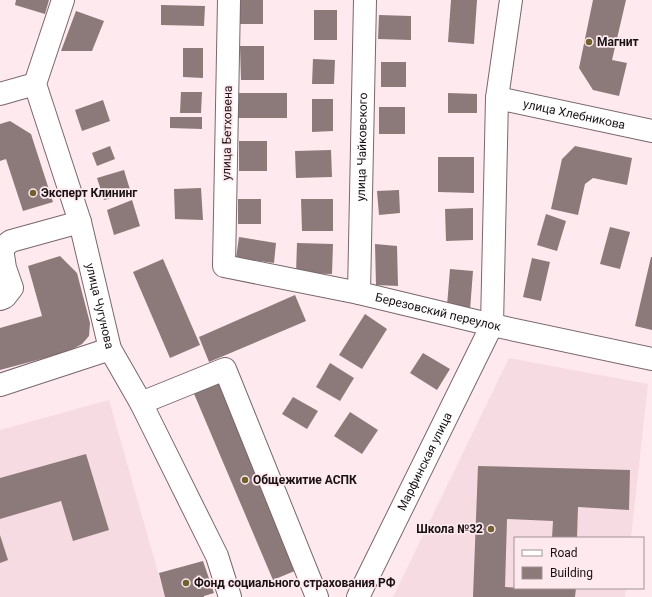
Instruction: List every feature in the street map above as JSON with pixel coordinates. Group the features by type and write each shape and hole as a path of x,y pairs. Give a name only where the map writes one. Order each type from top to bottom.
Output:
{"street":[{"path":"0,94 35,84 63,0"},
{"name":"улица Бетховена","path":"224,266 229,0"},
{"name":"улица Чайковского","path":"358,293 366,0"},
{"path":"492,325 497,98 511,0"},
{"name":"улица Чугунова","path":"35,84 80,222 110,349 141,403 216,556 230,597"},
{"name":"улица Хлебникова","path":"497,98 652,131"},
{"path":"0,299 5,297 12,288 5,268 2,248 11,241 80,222"},
{"name":"Березовский переулок","path":"224,266 358,293 492,325 652,360"},
{"name":"Марфинская улица","path":"358,597 492,325"},
{"path":"0,385 110,349"},
{"path":"141,403 225,369 317,597"}],"shaded area":[{"path":"509,358 648,384 631,537 514,537 514,589 626,589 625,597 393,597"},
{"path":"109,400 165,597 0,597 0,430"}],"building":[{"path":"16,0 49,0 45,14 15,5"},
{"path":"240,0 263,0 263,24 239,24"},
{"path":"451,0 477,0 474,44 448,42"},
{"path":"593,0 626,0 612,60 627,63 619,96 593,90 579,68"},
{"path":"161,5 205,6 204,26 161,25"},
{"path":"314,10 337,10 337,40 314,40"},
{"path":"76,11 104,21 92,51 61,51"},
{"path":"379,15 411,16 411,40 378,39"},
{"path":"240,46 264,46 264,80 241,80"},
{"path":"183,48 203,48 203,78 183,77"},
{"path":"313,59 335,60 334,84 312,84"},
{"path":"381,62 406,62 406,87 381,87"},
{"path":"181,92 202,92 201,113 180,113"},
{"path":"238,93 287,93 287,118 238,118"},
{"path":"448,93 477,94 477,113 448,113"},
{"path":"312,99 333,99 333,131 312,132"},
{"path":"103,100 110,121 82,131 75,110"},
{"path":"379,107 405,107 405,134 379,134"},
{"path":"170,117 202,117 202,129 170,128"},
{"path":"10,121 31,134 53,202 23,211 6,159 0,161 0,124"},
{"path":"239,141 267,141 267,171 239,171"},
{"path":"110,146 115,159 97,166 92,153"},
{"path":"575,146 632,158 627,185 593,178 585,184 578,215 551,209 562,159"},
{"path":"331,150 332,177 296,178 295,151"},
{"path":"438,157 474,157 474,193 438,192"},
{"path":"124,170 131,193 104,200 97,178"},
{"path":"201,188 203,220 175,219 174,189"},
{"path":"399,190 400,213 379,215 377,191"},
{"path":"238,199 261,199 261,224 238,224"},
{"path":"301,199 333,199 333,231 302,231"},
{"path":"132,200 140,226 114,235 107,210"},
{"path":"473,208 473,240 446,241 445,209"},
{"path":"546,214 566,221 557,251 537,245"},
{"path":"610,227 630,232 620,269 600,264"},
{"path":"239,237 276,243 274,263 236,258"},
{"path":"297,243 333,244 332,274 296,273"},
{"path":"375,244 397,246 398,286 376,285"},
{"path":"60,256 77,273 90,323 89,336 82,344 67,352 0,370 0,328 42,316 28,266"},
{"path":"652,257 652,330 635,326"},
{"path":"532,258 550,262 541,301 523,297"},
{"path":"163,259 200,345 170,358 133,272"},
{"path":"450,269 473,271 470,310 447,306"},
{"path":"295,295 306,321 209,362 199,337"},
{"path":"365,314 387,329 362,369 339,355"},
{"path":"423,353 450,369 437,390 410,373"},
{"path":"330,363 354,378 340,401 316,387"},
{"name":"Общежитие АСПК","path":"217,379 297,570 273,580 192,389"},
{"path":"293,397 318,411 307,429 282,414"},
{"path":"350,412 378,430 362,454 334,436"},
{"path":"86,454 109,530 73,541 61,501 0,519 0,478"},
{"name":"Школа №32","path":"478,466 630,470 629,510 578,507 577,537 552,537 553,521 507,519 505,587 514,587 514,589 576,589 575,597 473,597"},
{"path":"0,535 8,560 0,563"},
{"name":"Фонд социального страхования РФ","path":"203,561 214,593 204,597 165,597 159,573"}],"place":[{"name":"Магнит","path":"589,42"},
{"name":"Эксперт Клининг","path":"33,193"},
{"name":"Общежитие АСПК","path":"245,480"},
{"name":"Школа №32","path":"491,529"},
{"name":"Фонд социального страхования РФ","path":"186,583"}]}
